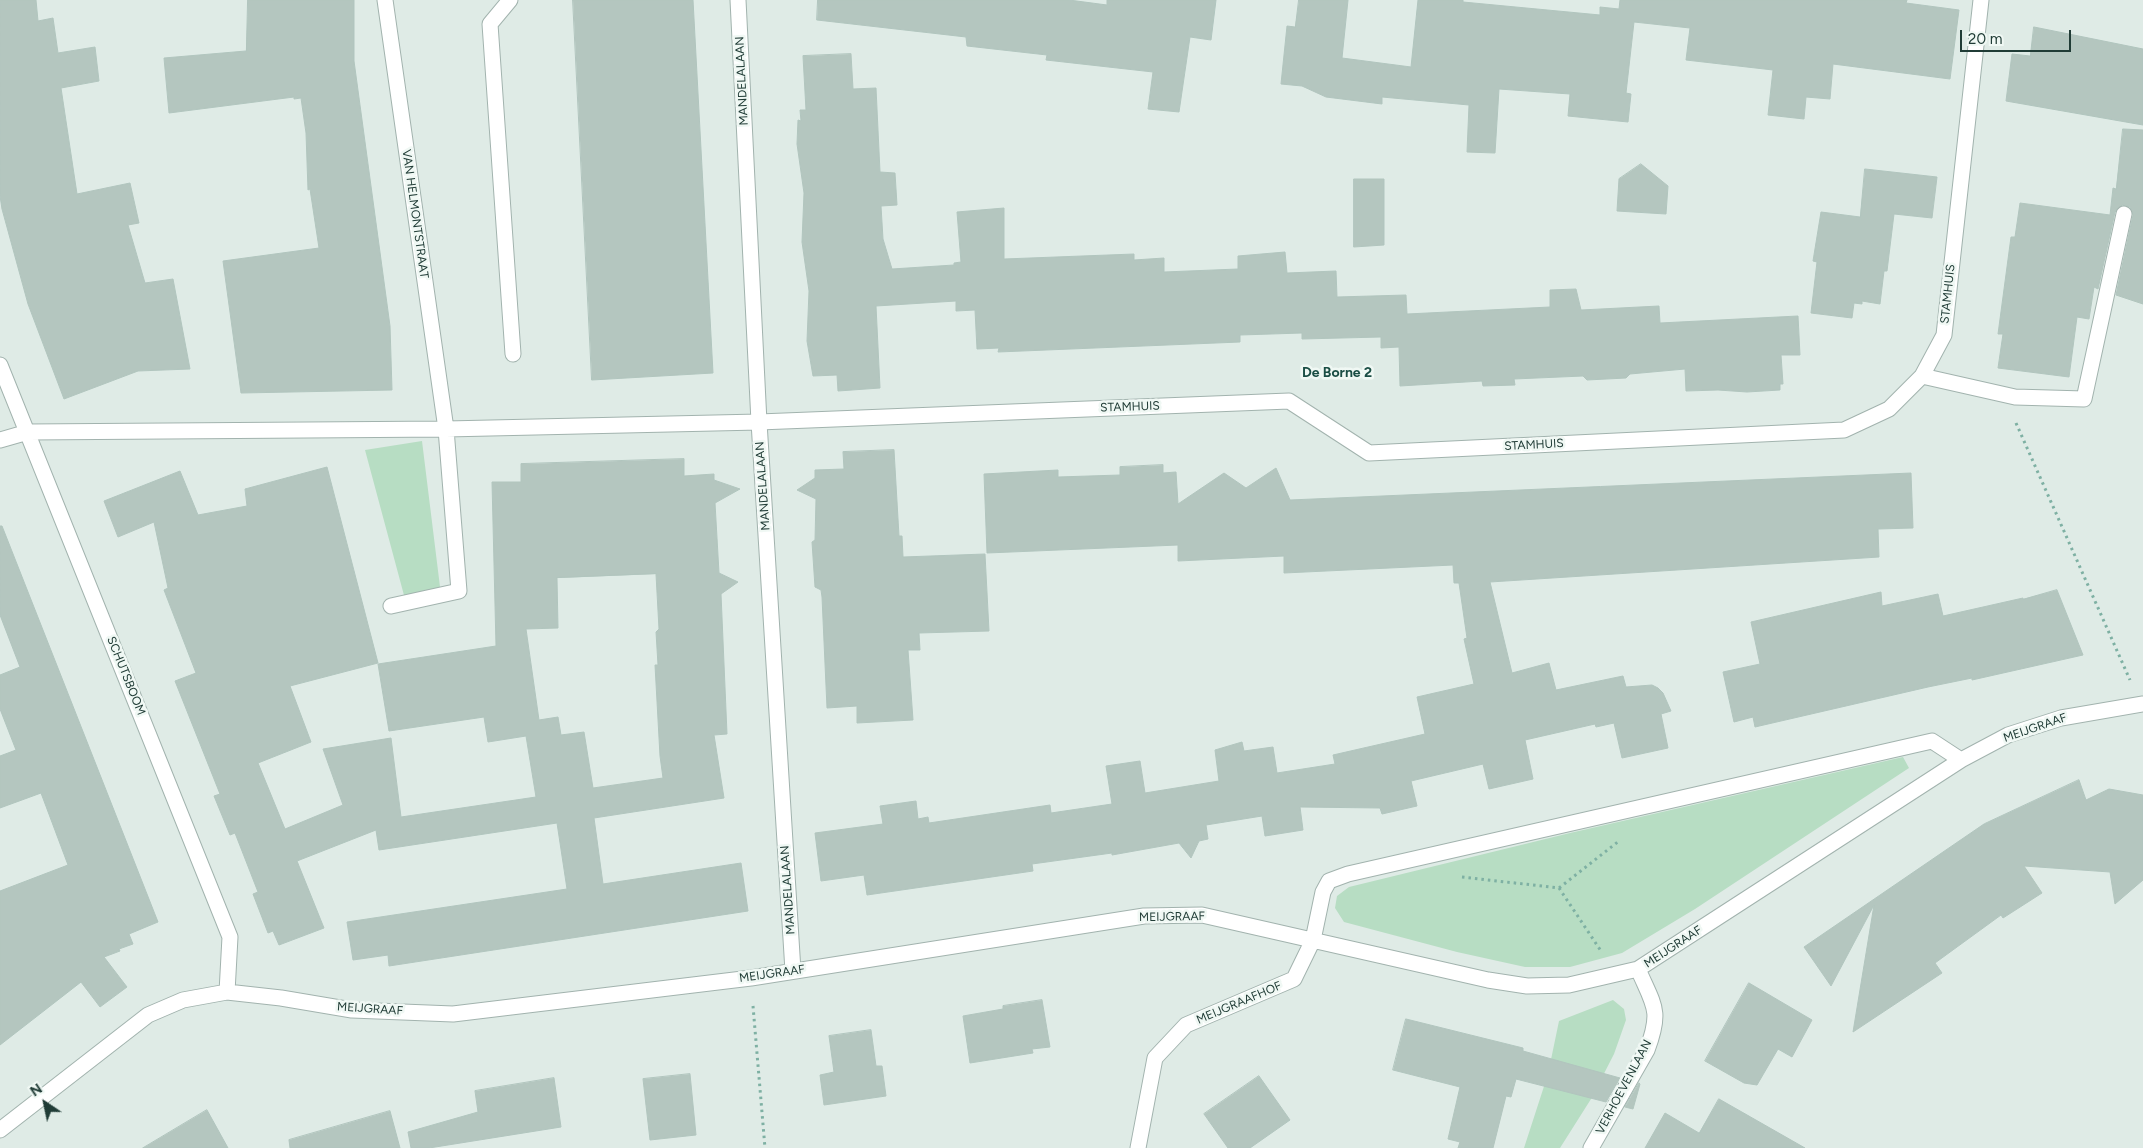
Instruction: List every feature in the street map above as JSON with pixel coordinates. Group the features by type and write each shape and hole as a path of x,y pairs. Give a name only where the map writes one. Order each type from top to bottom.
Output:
{"street":[{"name":"VAN HELMONTSTRAAT","path":"385,0 446,429 460,591 391,606"},
{"path":"510,0 490,24 513,354"},
{"name":"MANDELALAAN","path":"738,0 759,422 793,971"},
{"name":"STAMHUIS","path":"759,422 1289,401 1369,453 1844,430 1889,409 1922,376 1944,335 1981,0"},
{"path":"1922,376 2015,397 2084,399 2124,214"},
{"name":"SCHUTSBOOM","path":"0,365 230,937 228,992"},
{"path":"0,440 28,432 446,429 759,422"},
{"name":"MEIJGRAAF","path":"0,1130 148,1015 182,1000 228,992 281,998 352,1010 453,1014 751,978 1144,916 1202,915 1488,980 1527,986 1569,986 1638,969 1961,760 2008,735 2061,718 2142,704"},
{"path":"1313,940 1323,892 1329,881 1348,874 1932,741 1961,760"},
{"name":"MEIJGRAAFHOF","path":"1138,1148 1155,1058 1186,1026 1294,979 1313,940"},
{"name":"VERHOEVENLAAN","path":"1591,1148 1647,1050 1653,1033 1656,1009 1638,969"}],"path":[{"path":"2015,397 2016,421 2142,704"},
{"path":"1453,850 1459,877 1559,888 1632,830 1628,810"},
{"path":"1559,888 1617,975"},
{"path":"751,978 765,1148"}],"green space":[{"path":"422,441 441,595 405,599 365,450"},
{"path":"1903,757 1909,768 1695,909 1622,953 1570,967 1525,967 1457,952 1344,922 1335,908 1337,896 1349,887 1570,833"},
{"path":"1613,1000 1624,1009 1626,1020 1614,1054 1591,1099 1560,1148 1524,1148 1548,1074 1559,1021"}],"building":[{"path":"0,0 36,0 38,21 53,18 58,53 95,47 99,81 61,88 77,194 130,183 139,223 128,225 145,283 173,279 190,369 138,371 64,399 28,304 2,209 0,196"},
{"path":"248,0 354,0 354,61 390,326 392,390 241,393 223,261 319,248 310,189 308,190 306,133 301,98 294,99 294,97 169,113 164,58 246,51"},
{"path":"573,0 693,0 713,373 592,380"},
{"path":"818,0 1069,0 1107,5 1107,0 1216,0 1211,40 1190,37 1179,112 1148,109 1153,72 1046,60 1047,55 967,46 966,37 817,20"},
{"path":"1299,0 1348,0 1342,58 1411,67 1418,0 1463,0 1463,2 1600,15 1600,7 1619,9 1620,0 1907,0 1906,3 1959,10 1950,79 1833,64 1830,99 1806,97 1804,119 1768,115 1773,70 1686,60 1690,28 1634,22 1626,93 1631,94 1628,122 1568,116 1570,94 1499,89 1495,153 1467,152 1469,105 1382,97 1382,104 1326,97 1302,86 1281,84 1287,26 1295,27"},
{"path":"2034,27 2143,49 2143,125 2006,101 2012,54 2030,56"},
{"path":"851,54 853,89 876,88 880,172 895,173 897,205 881,206 883,239 892,269 954,265 954,263 961,262 957,212 1004,208 1004,259 1134,254 1134,260 1164,258 1164,272 1238,269 1238,256 1285,252 1287,273 1336,271 1337,297 1406,295 1407,314 1550,307 1550,290 1576,289 1581,310 1659,306 1660,323 1798,316 1800,355 1781,355 1783,384 1780,384 1780,390 1747,392 1718,390 1686,391 1685,369 1630,374 1626,378 1587,380 1583,376 1514,379 1515,385 1483,386 1482,381 1400,386 1399,347 1381,348 1381,337 1302,339 1302,333 1240,335 1240,342 998,352 999,348 977,349 975,310 956,311 956,301 876,306 880,388 838,391 837,375 813,376 807,341 809,291 802,242 804,193 797,144 798,120 801,121 800,110 806,110 803,56"},
{"path":"2123,129 2143,130 2143,304 2116,295 2133,215 2130,207 2122,205 2115,212 2098,289 2094,287 2089,319 2077,317 2069,377 1998,368 2003,334 1998,334 2011,237 2015,237 2020,203 2110,215 2113,188 2116,189"},
{"path":"1641,164 1668,186 1666,214 1617,211 1619,179"},
{"path":"1865,169 1937,177 1932,218 1894,214 1887,271 1884,271 1880,304 1862,301 1862,304 1854,303 1852,318 1811,313 1817,262 1813,261 1821,212 1860,217"},
{"path":"1354,179 1384,179 1384,245 1354,247"},
{"path":"894,450 899,536 902,536 903,557 985,554 989,631 919,633 920,650 908,650 913,720 857,723 857,706 827,708 822,597 821,590 815,587 812,542 815,540 816,499 797,490 815,478 815,470 844,469 843,452"},
{"path":"684,459 684,476 714,474 714,480 740,489 715,503 719,573 738,582 721,594 727,734 714,735 724,798 594,818 603,884 741,863 748,911 389,966 388,955 353,960 347,922 567,889 557,823 379,850 376,830 297,861 324,928 279,945 273,931 268,933 253,894 258,892 235,833 230,835 214,796 220,794 175,681 196,673 164,590 168,588 154,522 118,537 104,501 180,471 198,515 247,506 245,489 327,467 378,663 290,686 311,742 258,763 285,829 343,805 323,749 391,738 401,817 536,797 526,736 488,742 484,717 389,731 378,664 496,646 492,482 521,482 521,464","holes":["656,574 659,629 656,632 658,665 655,665 663,778 593,788 584,732 561,735 558,717 539,720 526,629 558,628 557,578"]},
{"path":"1163,465 1163,473 1176,472 1178,504 1224,473 1246,488 1276,468 1290,500 1911,473 1913,528 1878,529 1879,557 1490,582 1512,673 1549,663 1556,690 1623,676 1626,687 1652,685 1663,693 1671,711 1661,714 1668,748 1622,758 1614,723 1596,727 1595,724 1525,740 1533,779 1489,789 1483,764 1411,781 1417,806 1382,814 1380,808 1300,807 1303,830 1265,836 1262,816 1206,825 1208,839 1199,841 1191,858 1179,843 1112,855 1112,853 1032,864 1033,871 867,895 864,875 821,881 815,833 883,824 880,806 916,801 918,819 928,817 929,823 1050,805 1051,813 1112,804 1106,766 1140,761 1145,793 1219,781 1215,750 1242,742 1244,751 1273,747 1277,773 1335,764 1333,755 1425,734 1417,697 1474,684 1464,639 1467,638 1459,583 1454,583 1453,565 1284,573 1284,556 1178,561 1178,545 987,553 984,474 1058,470 1058,477 1120,475 1120,467"},
{"path":"0,526 2,526 158,922 129,934 133,944 104,957 127,987 100,1007 81,982 0,1045 0,891 68,865 41,793 0,808 0,756 16,750 0,709 0,675 20,667 0,615"},
{"path":"2057,590 2083,655 1972,680 1972,678 1928,687 1755,727 1753,717 1734,722 1723,672 1760,664 1751,622 1881,592 1882,606 1938,594 1943,616"},
{"path":"2079,780 2086,800 2109,789 2143,795 2143,880 2115,904 2110,872 2024,866 2042,893 2003,918 2001,915 1935,963 1942,973 1853,1032 1874,905 1831,986 1804,947 1984,824"},
{"path":"1749,983 1812,1020 1792,1057 1778,1049 1757,1085 1744,1083 1705,1061"},
{"path":"1042,1000 1050,1047 1032,1049 1033,1053 970,1063 963,1016 1003,1009 1003,1006"},
{"path":"1406,1019 1523,1048 1523,1051 1620,1078 1606,1102 1516,1079 1511,1097 1506,1096 1493,1148 1458,1148 1460,1142 1448,1139 1460,1087 1393,1070"},
{"path":"871,1030 876,1066 882,1066 886,1096 824,1105 820,1075 834,1072 829,1036"},
{"path":"690,1074 696,1135 650,1140 643,1079"},
{"path":"1259,1076 1290,1120 1250,1148 1228,1148 1204,1114"},
{"path":"554,1078 561,1127 429,1148 411,1148 408,1132 478,1112 475,1091"},
{"path":"1639,1083 1633,1109 1625,1107"},
{"path":"1719,1099 1805,1148 1645,1148 1665,1113 1699,1133"},
{"path":"207,1110 228,1148 143,1148"},
{"path":"390,1111 400,1148 290,1148 289,1140"}],"district":[{"name":"De Borne 2","path":"1337,373"}]}
